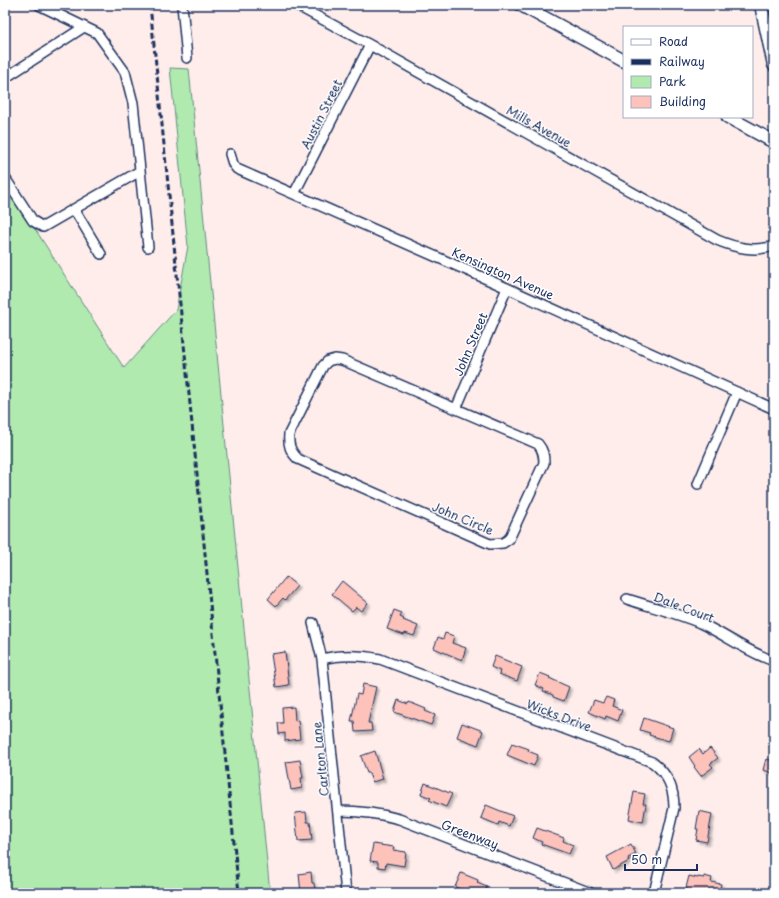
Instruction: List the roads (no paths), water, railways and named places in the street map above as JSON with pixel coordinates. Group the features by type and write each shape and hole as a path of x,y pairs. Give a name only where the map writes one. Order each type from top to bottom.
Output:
{"main road":[{"path":"521,5 623,60"},
{"path":"761,5 774,65"},
{"path":"730,118 774,142"}],"street":[{"path":"39,5 97,33 125,72 132,103 148,247"},
{"path":"182,5 187,58"},
{"name":"Mills Avenue","path":"296,5 718,240 730,246 743,249 755,250 774,246"},
{"path":"5,78 84,27"},
{"name":"Austin Street","path":"294,194 370,45"},
{"name":"Kensington Avenue","path":"230,154 233,164 237,169 507,288 774,409"},
{"path":"5,178 33,221 43,228 140,171"},
{"path":"74,209 101,254"},
{"name":"John Street","path":"456,409 507,288"},
{"name":"John Circle","path":"335,359 342,360 456,409 532,441 538,444 542,450 544,463 509,539 503,543 496,545 490,544 298,459 289,448 289,434 323,366 328,361 335,359"},
{"path":"698,484 737,392"},
{"name":"Dale Court","path":"627,599 700,624 721,634 744,649 774,661"},
{"name":"Carlton Lane","path":"313,623 322,659 346,893"},
{"name":"Wicks Drive","path":"322,659 350,655 380,659 652,762 667,776 672,786 674,797 674,808 654,893"},
{"name":"Greenway","path":"338,811 360,811 399,819 591,893"}],"railway":[{"path":"150,5 239,893"}]}
